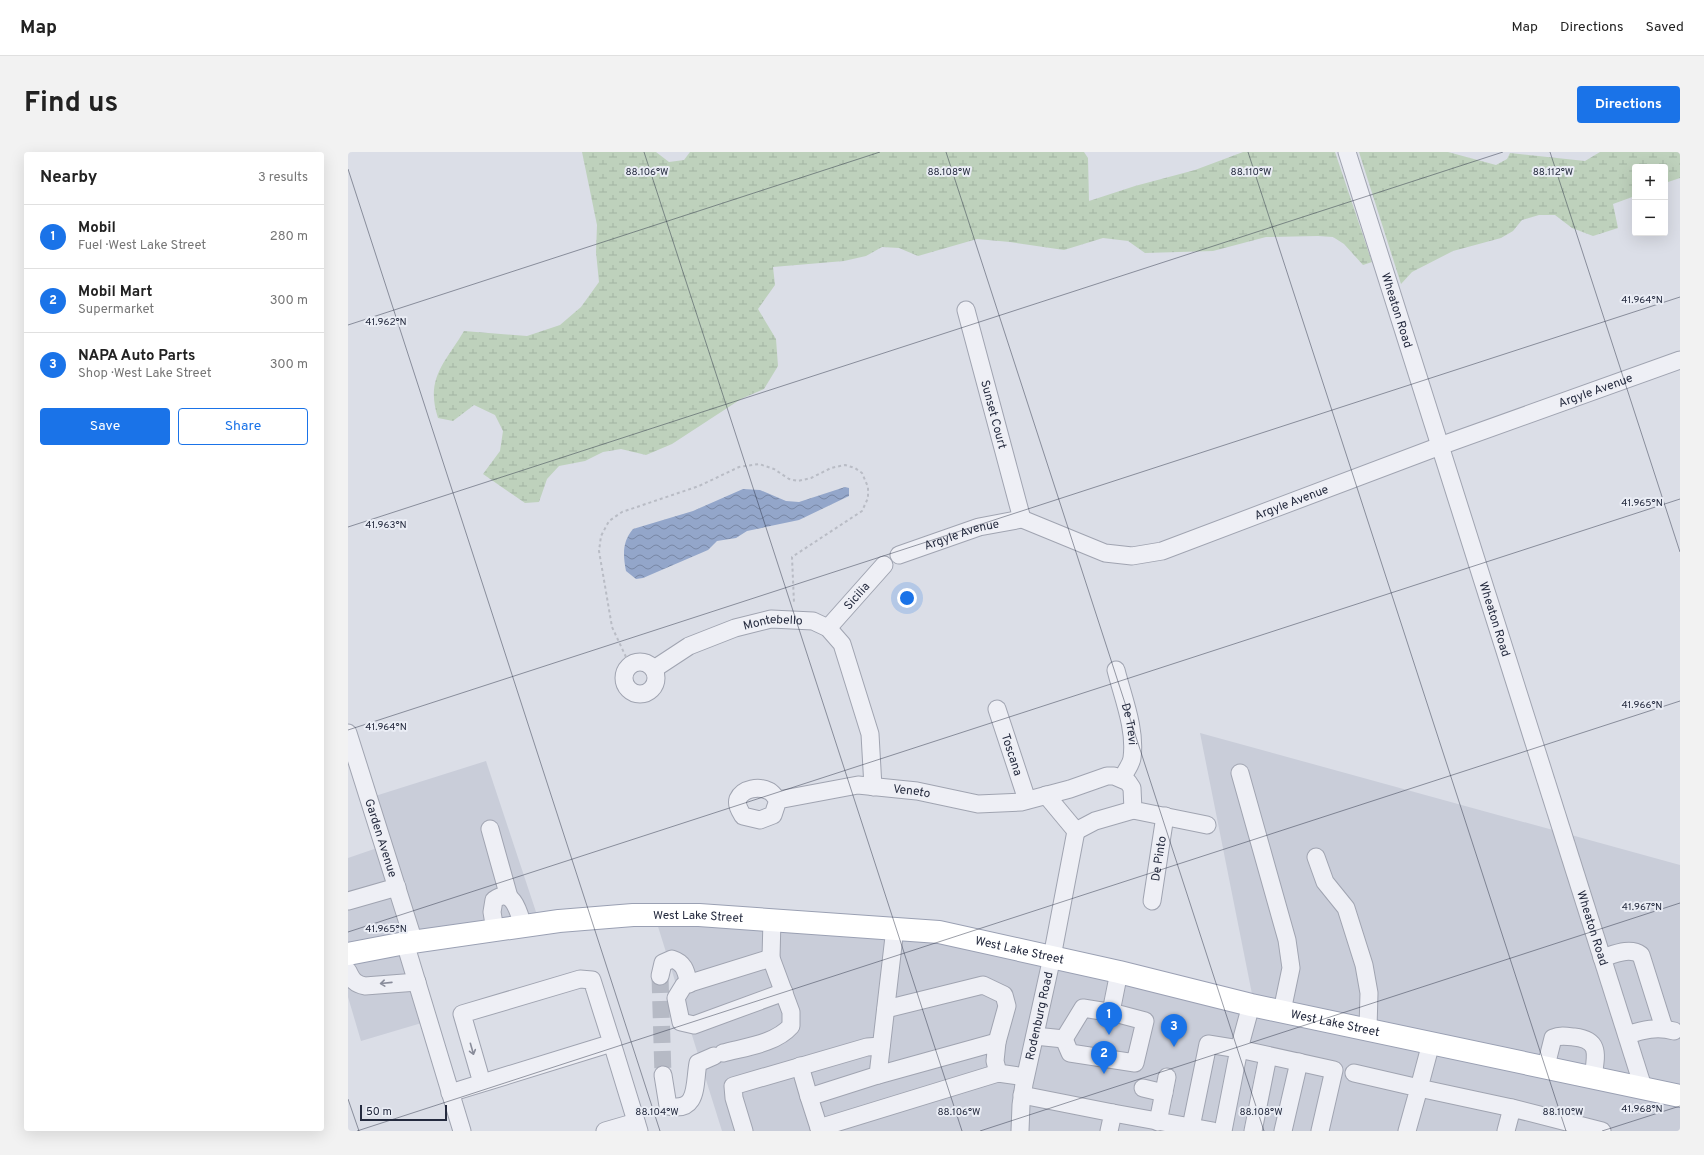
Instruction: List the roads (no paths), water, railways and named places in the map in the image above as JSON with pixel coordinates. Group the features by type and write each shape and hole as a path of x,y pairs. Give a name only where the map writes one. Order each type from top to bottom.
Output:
{"main road":[{"name":"West Lake Street","path":"348,954 410,943 559,921 633,915 699,915 939,932 1119,972 1251,1005 1546,1066 1680,1096"}],"street":[{"name":"Wheaton Road","path":"1346,152 1643,1087"},
{"name":"Sunset Court","path":"966,310 1022,519"},
{"name":"Argyle Avenue","path":"899,555 979,527 1022,519 1105,553 1125,556 1146,555 1226,527 1440,446 1680,360"},
{"name":"Sicilia","path":"828,628 884,565"},
{"name":"Montebello","path":"654,669 689,646 735,628 771,619 813,621 828,628 842,644 870,734 873,786"},
{"name":"De Trevi","path":"1116,670 1129,716 1132,740 1132,760 1122,778"},
{"name":"Toscana","path":"997,709 1027,800"},
{"name":"Garden Avenue","path":"348,733 397,887 417,982 462,1131"},
{"path":"1240,773 1287,940 1291,968 1282,1011"},
{"name":"Veneto","path":"778,800 858,785 917,791 978,804 1027,800 1107,776 1122,778"},
{"path":"1122,778 1128,782 1132,788 1132,810"},
{"path":"1046,795 1076,831 1095,821 1132,810 1207,825"},
{"name":"De Pinto","path":"1152,901 1165,816"},
{"path":"490,829 510,897 518,908 523,926"},
{"name":"Rodenburg Road","path":"1020,1131 1022,1095 1052,957 1076,831"},
{"path":"1316,857 1326,882 1346,908 1364,965 1369,993 1368,1029"},
{"path":"348,901 397,887"},
{"path":"495,930 492,905 498,898 510,897"},
{"path":"663,1075 668,1106 676,1108 690,1103 694,1097 694,1082 698,1063 718,1055 779,1036 791,1026 791,1012 771,958 772,920"},
{"path":"878,1075 895,928"},
{"path":"1602,958 1625,951 1636,951 1641,955 1675,1031 1650,1029 1627,1035"},
{"path":"771,958 684,985 676,998 681,1022 694,1025 784,992"},
{"path":"660,976 663,963 672,959 678,961 684,966 689,984"},
{"path":"1114,1013 1111,1012 1119,972"},
{"path":"352,977 365,986 417,982"},
{"path":"482,1083 462,1014 580,979 592,980 637,1126 605,1131"},
{"path":"886,1009 983,985 1004,995 1007,1006 997,1042 995,1061 998,1073"},
{"path":"1223,1131 1239,1049 1251,1005"},
{"path":"1083,1008 1114,1013 1145,1021 1135,1063 1070,1053 1064,1039 1083,1008"},
{"path":"1035,1036 1064,1039"},
{"path":"1546,1066 1552,1038 1559,1036 1586,1038 1591,1042 1595,1049 1593,1076"},
{"path":"809,1097 878,1075 997,1042"},
{"path":"450,1093 612,1043"},
{"path":"1407,1131 1431,1043"},
{"path":"1191,1127 1208,1044 1239,1049 1334,1070 1320,1131"},
{"path":"744,1131 734,1098 733,1086 867,1047 881,1046"},
{"path":"1253,1131 1268,1056"},
{"path":"1283,1131 1299,1062"},
{"path":"800,1066 819,1129 998,1073 1026,1077"},
{"path":"1354,1073 1512,1108 1602,1131"},
{"path":"1143,1088 1166,1085 1158,1122"},
{"path":"1022,1095 1158,1122 1212,1131"},
{"path":"1506,1131 1512,1108"},
{"path":"1109,1131 1113,1113"}],"water":[{"path":"845,487 849,488 849,496 799,520 747,531 736,538 717,541 708,550 643,578 636,579 626,571 624,549 629,534 633,529 693,511 743,489 760,490 786,501 799,502"}],"tunnel":[{"path":"660,976 663,1075"}],"place":[{"name":"Mobil","path":"1109,1035"},
{"name":"NAPA Auto Parts","path":"1174,1047"},
{"name":"Mobil Mart","path":"1104,1074"}]}
